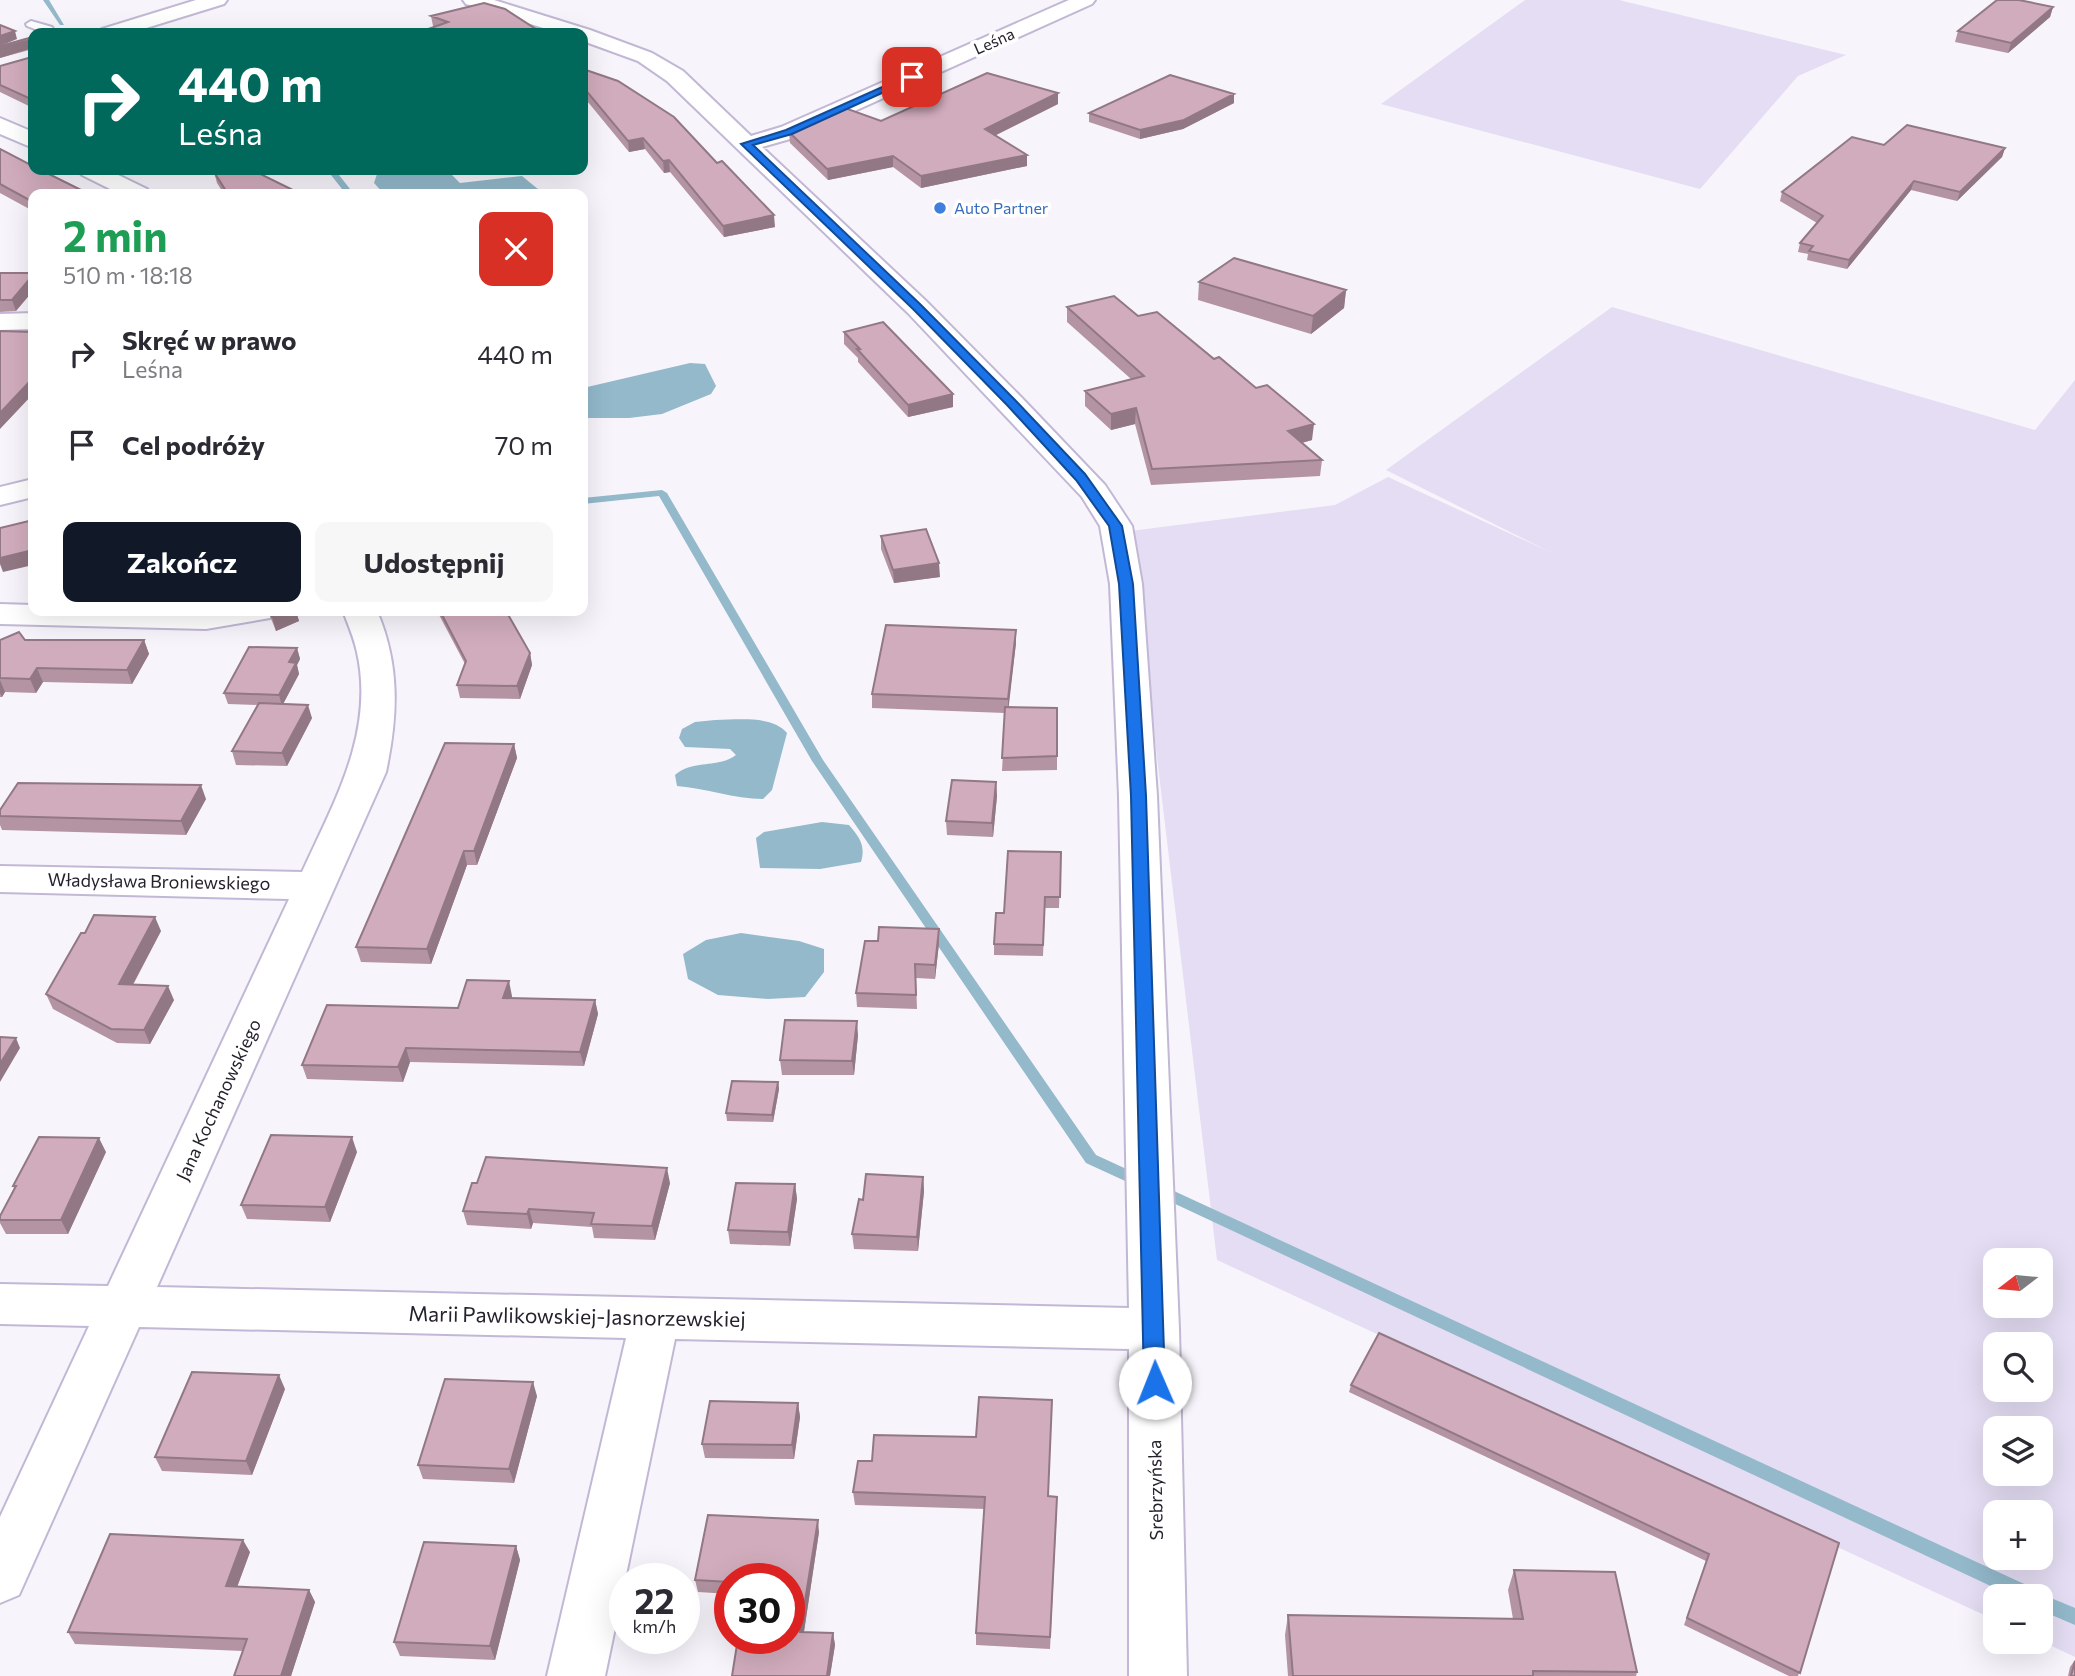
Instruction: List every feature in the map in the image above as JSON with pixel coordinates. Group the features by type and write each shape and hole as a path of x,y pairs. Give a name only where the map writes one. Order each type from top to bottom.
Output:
{"street":[{"path":"125,28 217,0"},
{"name":"Srebrzyńska","path":"473,0 562,28"},
{"name":"Leśna","path":"746,144 789,132 1085,0"},
{"name":"Srebrzyńska","path":"588,36 628,49 662,65 917,307 1076,472 1116,526 1126,584 1138,796 1154,1329 1158,1676"},
{"path":"0,125 28,139"},
{"path":"100,175 128,189"},
{"path":"0,322 28,321"},
{"path":"0,496 28,489"},
{"path":"0,614 28,615"},
{"path":"82,616 206,619 226,616"},
{"name":"Jana Kochanowskiego","path":"0,1577 367,772 378,729 380,688 377,658 362,616"},
{"name":"Władysława Broniewskiego","path":"0,879 317,886"},
{"name":"Marii Pawlikowskiej-Jasnorzewskiej","path":"0,1304 1154,1329"},
{"path":"576,1676 655,1319"}],"lane":[{"path":"31,24 45,28"}],"shaded area":[{"path":"1525,0 1619,0 1846,55 1798,76 1700,189 1381,104"},
{"path":"1612,307 2035,430 2075,380 2075,1657 2053,1647 2053,1584 1983,1584 1983,1614 1217,1260 1130,531 1335,505 1388,477 1550,552 1386,470"}],"water":[{"path":"377,175 452,175 460,183 522,176 538,189 379,189 374,183"},
{"path":"690,363 705,364 716,386 711,394 662,414 629,418 588,418 588,387"},
{"path":"764,721 781,727 787,733 772,790 763,799 677,786 675,775 682,770 721,762 736,755 730,749 685,747 679,738 682,729 695,722"},
{"path":"822,822 849,825 861,842 861,862 820,869 760,868 756,838 764,832"},
{"path":"741,933 799,941 824,949 824,972 805,997 768,999 718,995 688,979 683,954 706,940"}],"building":[{"path":"1997,0 2019,0 2053,7 2011,43 1958,31"},
{"path":"484,3 505,9 534,28 431,28 448,22 431,16"},
{"path":"0,25 15,31 0,36"},
{"path":"28,38 28,41 0,46"},
{"path":"28,58 28,98 0,85 0,66"},
{"path":"588,71 618,81 674,117 717,163 722,161 774,215 723,226 669,160 663,161 643,138 628,141 588,93"},
{"path":"987,73 1058,93 985,129 1027,155 921,176 893,156 827,169 789,132 845,108 881,121"},
{"path":"1170,75 1234,94 1184,120 1140,130 1089,113"},
{"path":"1907,125 2005,148 1960,192 1914,181 1849,260 1809,251 1813,246 1800,243 1823,216 1782,192 1852,137 1884,145"},
{"path":"0,149 28,163 28,175 51,175 79,189 28,189 28,199 0,184"},
{"path":"216,175 262,175 291,189 225,189"},
{"path":"1234,258 1346,290 1313,316 1199,282"},
{"path":"0,273 28,273 28,281 12,300 0,300"},
{"path":"1114,296 1138,316 1157,312 1214,359 1219,357 1256,388 1267,385 1314,424 1288,431 1322,460 1152,469 1136,408 1111,414 1085,391 1144,376 1067,307"},
{"path":"883,322 953,394 908,405 844,332"},
{"path":"0,331 28,332 28,383 0,413"},
{"path":"28,521 28,551 0,558 0,528"},
{"path":"926,529 939,563 893,570 881,536"},
{"path":"443,616 509,616 530,653 517,686 457,685 466,661"},
{"path":"886,625 1016,630 1008,699 872,694"},
{"path":"19,632 25,640 144,640 127,670 37,668 30,679 0,678 0,640"},
{"path":"249,647 297,648 289,662 296,663 279,695 224,693"},
{"path":"259,703 308,705 282,753 232,751"},
{"path":"1005,707 1057,708 1057,756 1002,758"},
{"path":"445,743 514,744 474,851 464,851 427,949 356,947"},
{"path":"952,780 996,782 992,823 946,821"},
{"path":"18,783 201,785 181,821 0,816 0,810"},
{"path":"1008,851 1061,852 1060,897 1045,897 1043,945 994,944 996,913 1004,913"},
{"path":"94,915 155,917 119,984 168,986 144,1030 111,1029 46,994"},
{"path":"879,927 939,929 935,965 915,964 916,995 856,993 865,941 878,941"},
{"path":"467,980 509,981 503,998 595,1000 580,1052 406,1048 398,1067 302,1065 327,1005 458,1008"},
{"path":"785,1020 857,1021 852,1061 780,1060"},
{"path":"0,1037 16,1038 0,1064"},
{"path":"732,1081 778,1082 772,1115 726,1113"},
{"path":"271,1135 352,1137 325,1207 241,1205"},
{"path":"39,1137 99,1138 61,1220 0,1220 16,1186 13,1186"},
{"path":"486,1157 667,1168 652,1226 591,1224 594,1213 529,1209 527,1214 463,1211 472,1183 477,1183"},
{"path":"866,1174 923,1177 917,1237 852,1234 859,1199 863,1200"},
{"path":"736,1183 795,1184 788,1232 728,1230"},
{"path":"1379,1333 1839,1543 1800,1673 1687,1618 1709,1554 1351,1385"},
{"path":"192,1372 279,1375 246,1461 155,1457"},
{"path":"445,1379 533,1382 509,1469 418,1465"},
{"path":"979,1397 1052,1400 1048,1496 1057,1497 1050,1637 976,1633 985,1497 853,1492 858,1461 872,1461 874,1435 976,1437"},
{"path":"710,1401 798,1403 792,1445 702,1444"},
{"path":"708,1515 818,1520 805,1601 805,1563 714,1563 714,1581 700,1580 698,1563"},
{"path":"110,1534 243,1540 226,1586 309,1590 281,1676 234,1676 247,1639 68,1632"},
{"path":"424,1542 516,1546 490,1646 394,1642"},
{"path":"1514,1570 1615,1572 1637,1672 1533,1671 1533,1676 1293,1676 1288,1615 1523,1619"},
{"path":"805,1632 833,1633 827,1676 732,1676 735,1654 805,1654"}],"waterway":[{"path":"46,0 62,24"},
{"path":"335,175 346,189"},
{"path":"588,500 662,493 818,761 1091,1159 1141,1182"},
{"path":"1161,1191 2005,1584"},
{"path":"2053,1607 2075,1617"}],"place":[{"name":"Auto Partner","path":"940,208"}],"route":[{"path":"912,77 789,132 746,144 917,307 1011,403 1094,492 1116,526 1126,584 1138,796 1155,1383"}]}
